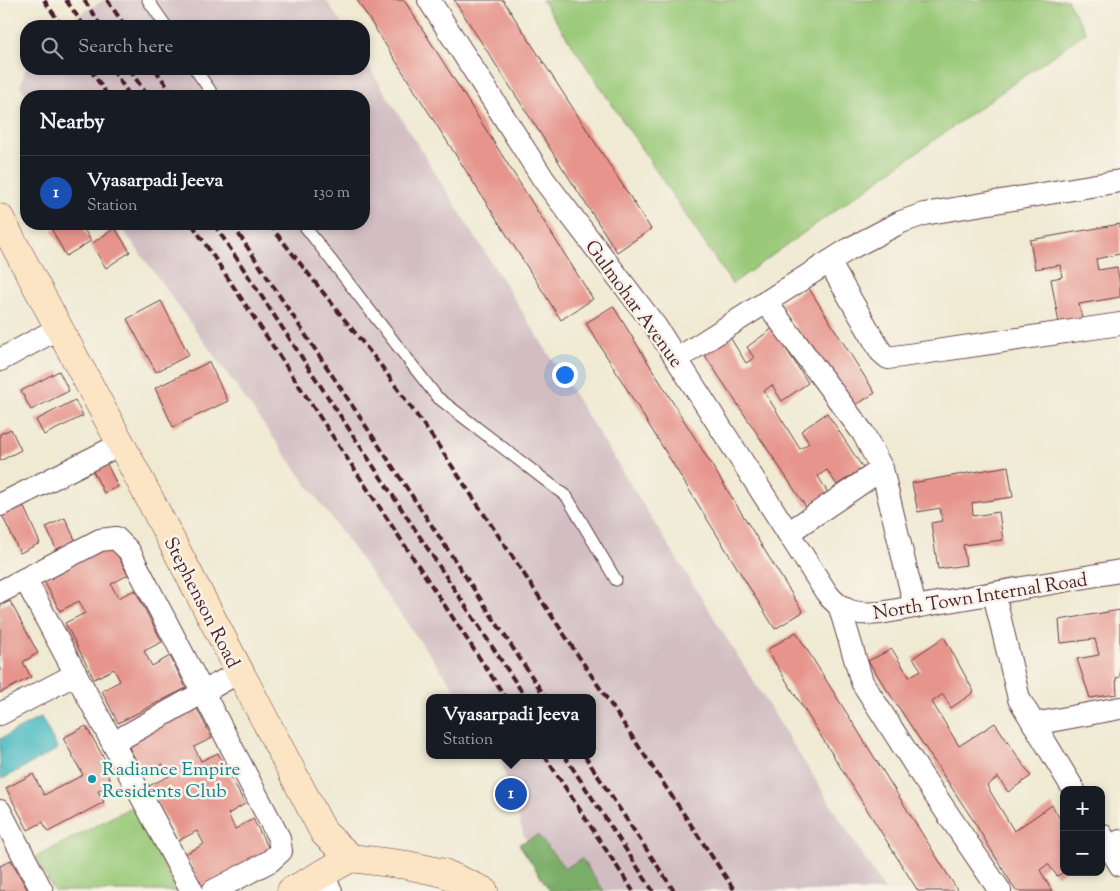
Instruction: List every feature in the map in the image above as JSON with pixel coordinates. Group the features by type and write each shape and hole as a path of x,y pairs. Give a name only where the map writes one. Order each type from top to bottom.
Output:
{"main road":[{"name":"Stephenson Road","path":"0,218 60,328 324,833 351,858"},
{"path":"291,891 327,883 351,858 407,865 444,873 484,891"}],"street":[{"name":"Gulmohar Avenue","path":"429,0 544,180 635,297 677,359 826,592 840,608"},
{"path":"677,359 878,232 901,222 924,214 1120,181"},
{"path":"830,262 881,352 888,358 1120,324"},
{"path":"766,302 862,433 882,469 915,607"},
{"path":"0,360 60,328"},
{"path":"0,505 121,444"},
{"path":"788,533 882,469"},
{"path":"0,592 100,540 116,538 129,550 279,838 281,851 270,861 213,891"},
{"name":"North Town Internal Road","path":"840,608 860,614 869,614 1120,572"},
{"path":"25,579 192,891"},
{"path":"994,594 1019,699 1072,786"},
{"path":"840,608 862,682 922,776 1000,891"},
{"path":"113,743 240,672"},
{"path":"0,714 76,674"},
{"path":"1034,724 1120,708"},
{"path":"0,811 42,891"}],"lane":[{"path":"148,0 162,20"},
{"path":"199,75 210,90"},
{"path":"308,230 437,396 567,497 616,580"}],"shaded area":[{"path":"104,0 326,0 339,20 70,20"},
{"path":"370,69 885,891 560,891 524,836 500,759 596,759 596,694 458,694 123,230 370,230 370,90 23,90 20,86 24,75 370,75"}],"green space":[{"path":"542,0 1067,0 1086,32 732,284"},
{"path":"133,806 177,891 54,891 36,857"},
{"path":"538,835 565,868 582,859 604,891 550,891 519,844"}],"water":[{"path":"41,717 58,749 2,779 0,775 0,739"}],"building":[{"path":"357,0 404,0 593,299 561,320"},
{"path":"454,0 503,0 651,229 617,252"},
{"path":"1120,224 1120,254 1096,259 1098,270 1117,267 1120,297 1079,304 1082,318 1059,323 1051,279 1062,277 1060,265 1035,269 1030,240"},
{"path":"52,230 85,230 91,241 66,256"},
{"path":"112,230 116,230 130,252 106,268 91,244"},
{"path":"808,287 875,393 848,410 781,304"},
{"path":"161,301 189,355 156,372 127,319"},
{"path":"613,306 803,612 775,629 586,323"},
{"path":"773,328 808,383 782,401 772,385 764,391 800,449 809,443 801,431 827,413 863,468 837,485 827,470 818,476 828,493 806,507 702,351 728,334 746,363 754,358 747,347"},
{"path":"209,362 228,401 173,427 155,388"},
{"path":"59,371 69,391 31,410 21,391"},
{"path":"75,400 83,416 44,435 36,420"},
{"path":"11,429 21,450 0,461 0,434"},
{"path":"106,462 118,487 104,493 92,469"},
{"path":"1008,466 1013,497 972,503 973,516 999,512 1003,540 963,545 966,565 938,569 931,523 942,521 940,508 918,512 912,483"},
{"path":"23,505 40,543 20,553 2,515"},
{"path":"65,518 77,544 58,553 46,527"},
{"path":"112,544 128,575 111,584 118,598 135,590 162,642 144,651 152,666 170,656 186,688 118,723 102,691 120,681 114,669 94,679 65,623 85,613 79,601 60,611 43,579"},
{"path":"10,601 38,653 23,662 31,677 0,693 0,606"},
{"path":"1120,610 1120,677 1116,678 1117,694 1090,698 1077,659 1099,655 1095,639 1061,643 1059,620"},
{"path":"796,632 958,891 918,891 767,650"},
{"path":"944,637 974,692 951,708 943,694 932,702 959,746 995,723 1031,776 1008,792 998,777 987,786 1014,831 1052,805 1060,819 1060,874 1057,876 1048,864 1040,870 1052,891 1016,891 973,820 868,661 892,649 909,677 921,670 913,658"},
{"path":"196,707 212,738 194,747 201,761 218,753 245,804 228,814 235,829 253,819 270,851 201,886 185,854 204,844 197,831 178,841 149,786 169,776 163,764 143,774 126,742"},
{"name":"Radiance Empire Residents Club","path":"86,726 111,771 107,774 112,783 98,791 104,802 48,832 43,822 28,830 6,788 33,774 44,795 83,775 63,738"},
{"path":"11,860 28,891 0,891 0,866"}],"railway":[{"path":"44,0 58,20"},
{"path":"66,0 80,20"},
{"path":"84,0 97,20"},
{"path":"107,0 121,20"},
{"path":"94,75 104,90"},
{"path":"116,75 126,90"},
{"path":"133,75 144,90"},
{"path":"159,75 170,90"},
{"path":"196,230 503,694"},
{"path":"218,230 523,694"},
{"path":"236,230 543,694"},
{"path":"274,230 382,367 438,445 735,891"},
{"path":"547,759 633,891"},
{"path":"567,759 653,891"},
{"path":"587,759 674,891"}],"place":[{"name":"Radiance Empire Residents Club","path":"92,779"},
{"name":"Vyasarpadi Jeeva","path":"511,794"}]}
